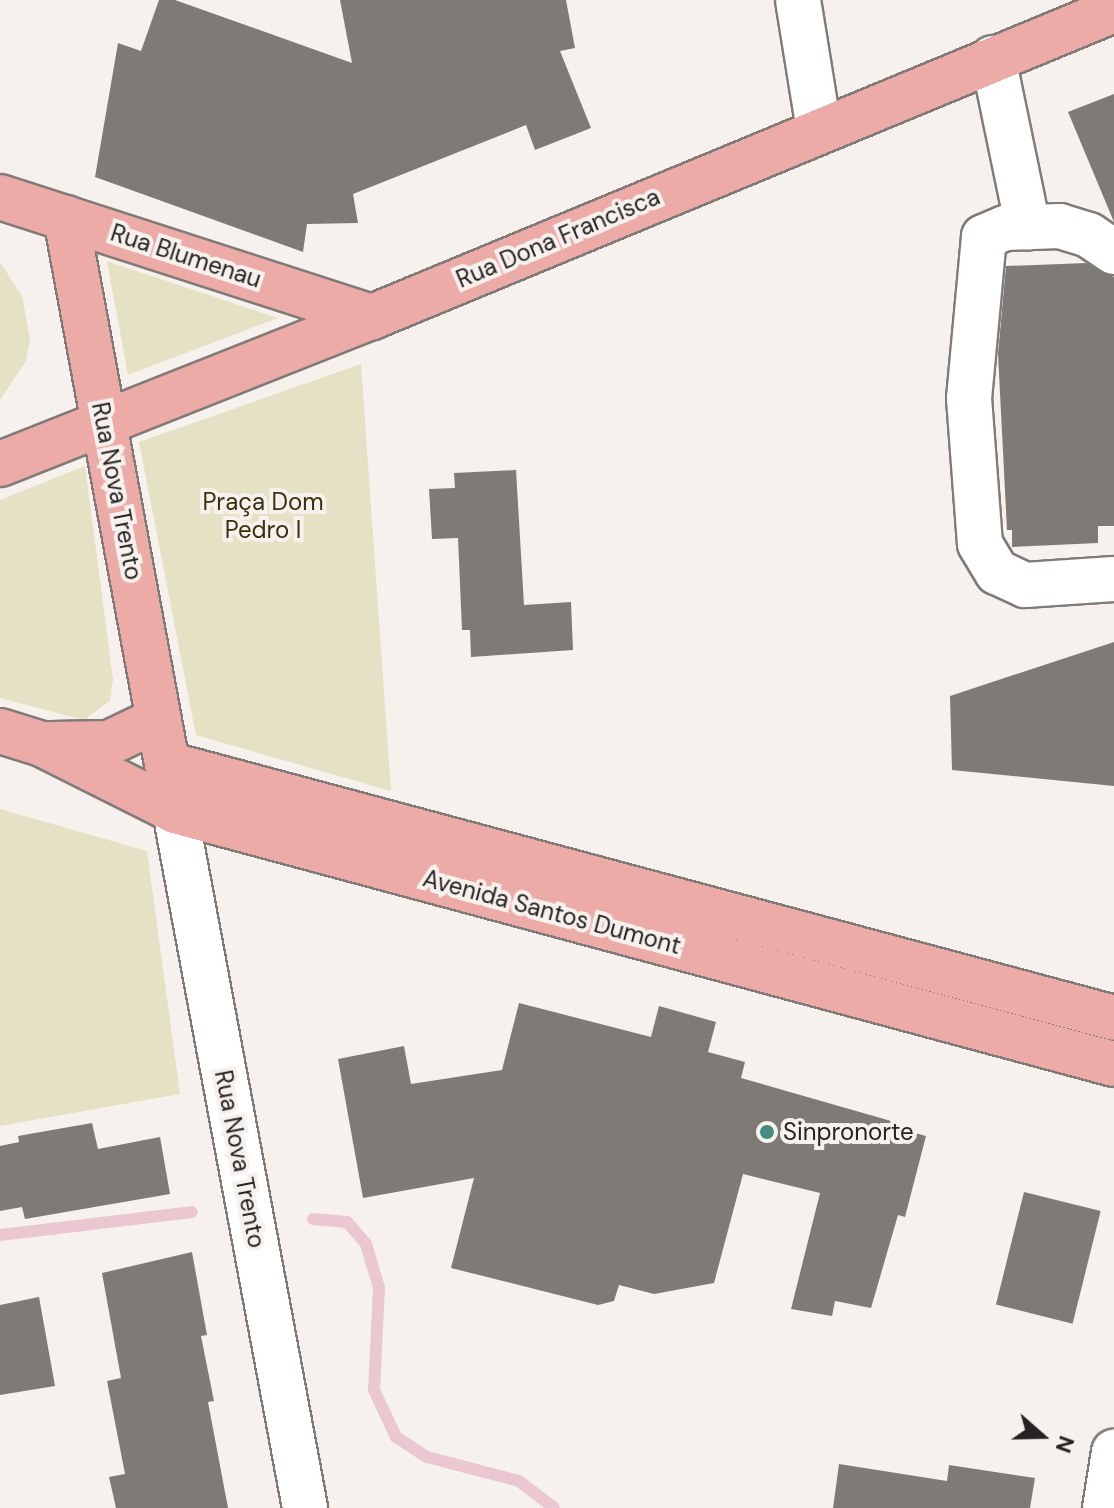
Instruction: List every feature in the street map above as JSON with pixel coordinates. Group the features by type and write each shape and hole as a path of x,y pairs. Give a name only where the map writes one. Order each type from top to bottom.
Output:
{"main road":[{"name":"Rua Dona Francisca","path":"0,464 372,317 819,129 1114,10"},
{"name":"Rua Blumenau","path":"0,197 372,317"},
{"name":"Rua Nova Trento","path":"66,218 167,764"},
{"path":"42,744 109,743 159,719"},
{"name":"Avenida Santos Dumont","path":"0,731 42,744 175,811 1114,1064"},
{"name":"Avenida Santos Dumont","path":"167,764 1114,1018"}],"street":[{"path":"798,0 819,129"},
{"path":"993,58 1028,227"},
{"path":"1114,252 1089,235 1060,226 1005,228 984,237 969,398 980,544 997,572 1025,585 1114,579"},
{"name":"Rua Nova Trento","path":"175,811 305,1508"},
{"path":"1105,1508 1114,1452"}],"green space":[{"path":"107,261 278,318 128,375"},
{"path":"0,262 22,296 30,339 26,361 0,400"},
{"name":"Praça Dom Pedro I","path":"361,364 391,791 196,735 139,442"},
{"path":"85,466 113,679 110,701 84,720 0,698 0,500"},
{"path":"0,809 147,851 180,1094 0,1126"}],"building":[{"path":"159,0 175,0 352,63 340,0 566,0 575,48 560,51 591,128 535,150 526,125 353,194 358,223 307,224 303,252 95,177 118,43 141,51"},
{"path":"1114,94 1114,222 1068,112"},
{"path":"1086,263 1114,277 1114,526 1098,526 1098,543 1012,547 1012,530 1007,530 998,354 1006,266"},
{"path":"516,470 524,605 571,602 573,650 471,657 470,630 462,630 458,538 432,539 429,489 455,488 454,473"},
{"path":"1114,642 1114,786 952,770 950,696"},
{"path":"519,1003 651,1037 659,1006 716,1022 708,1052 745,1062 741,1078 905,1125 904,1130 926,1136 905,1217 898,1215 871,1308 835,1301 832,1316 791,1309 820,1193 743,1174 714,1283 654,1294 619,1285 614,1301 598,1305 451,1268 474,1178 363,1198 338,1059 404,1046 411,1084 502,1070"},
{"path":"92,1123 98,1149 160,1137 170,1194 25,1219 22,1207 0,1211 0,1146 19,1142 18,1136"},
{"path":"1024,1192 1101,1211 1073,1324 996,1305"},
{"path":"192,1252 207,1335 201,1336 214,1401 208,1402 228,1508 116,1508 109,1477 125,1474 107,1381 121,1378 102,1273"},
{"path":"39,1297 55,1386 0,1395 0,1305"},
{"path":"839,1464 947,1481 949,1465 1035,1478 1030,1508 833,1508"}],"waterway":[{"path":"0,1235 192,1212"},
{"path":"313,1219 347,1222 366,1244 379,1288 374,1390 396,1437 427,1457 519,1481 554,1508"}],"place":[{"name":"Sinpronorte","path":"767,1132"}]}
